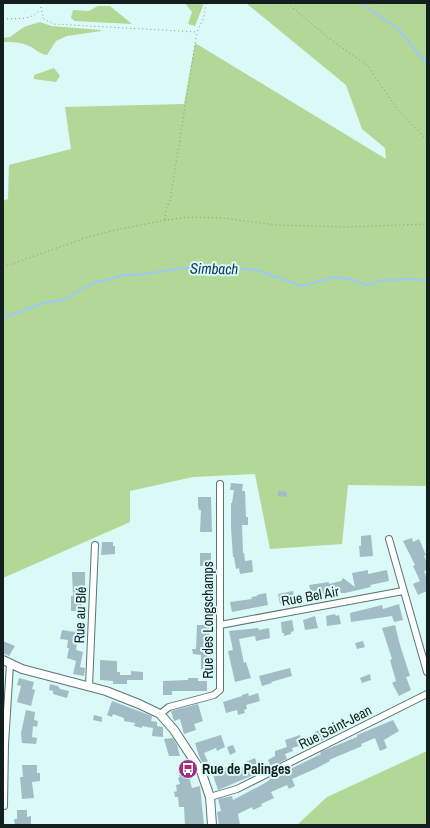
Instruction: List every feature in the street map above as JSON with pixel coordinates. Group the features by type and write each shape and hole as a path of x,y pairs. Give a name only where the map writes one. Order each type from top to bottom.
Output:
{"main road":[{"path":"7,662 34,673 106,691 160,714 174,730 201,770 210,797 212,825"}],"street":[{"name":"Rue des Longschamps","path":"160,714 169,707 214,695 220,690 220,484"},
{"path":"389,539 427,672"},
{"name":"Rue au Blé","path":"89,686 95,545"},
{"name":"Rue Bel Air","path":"220,625 403,591"},
{"path":"4,806 4,744 7,662"},
{"name":"Rue Saint-Jean","path":"210,797 237,789 427,694"}],"path":[{"path":"3,19 28,18 36,15 40,9 41,3"},
{"path":"165,220 166,208 170,201 197,32 204,17 206,3"},
{"path":"286,3 330,39 368,66 397,110 427,140"},
{"path":"40,9 44,19 54,24 197,32"},
{"path":"3,266 91,236 165,220 190,217 222,218 277,225 348,227 427,224"},
{"path":"3,825 4,806"}],"green space":[{"path":"185,3 204,3 195,26 188,24 192,12"},
{"path":"246,3 427,3 427,486 348,485 342,544 270,549 255,474 193,477 130,491 130,522 3,578 3,201 8,199 9,165 71,149 65,107 184,104 195,43 386,159 385,148 362,129 346,85"},
{"path":"98,6 110,6 132,24 75,21 71,18 73,10 89,11"},
{"path":"40,22 51,26 101,31 67,36 56,41 47,55 23,44 16,42 3,42 3,38 10,37 24,27"},
{"path":"54,68 60,76 56,82 34,79 34,75"},
{"path":"427,751 427,825 297,825 327,797"}],"building":[{"path":"231,483 243,484 242,491 245,491 246,517 248,517 248,525 242,525 243,553 245,561 252,560 253,572 240,574 239,568 236,569 233,557 231,503 234,490 230,490"},
{"path":"278,491 287,492 287,497 278,496"},
{"path":"198,497 211,497 212,532 200,532 201,510 199,510 198,506"},
{"path":"371,535 373,556 360,557 359,546 361,546 361,536"},
{"path":"412,538 413,542 419,539 426,555 424,556 427,562 427,570 424,571 427,578 427,591 418,595 413,584 420,581 413,566 415,565 403,541"},
{"path":"102,542 113,542 113,546 115,546 115,554 101,555"},
{"path":"200,553 211,553 211,566 200,566"},
{"path":"368,570 368,574 387,570 389,581 345,593 341,593 340,591 317,595 316,591 311,592 309,585 329,582 329,584 341,581 343,578 355,587 352,573"},
{"path":"72,572 85,572 85,587 82,587 82,611 71,611 71,596 73,596"},
{"path":"293,591 295,602 280,604 278,594"},
{"path":"266,593 268,605 232,612 230,602 252,599 251,597"},
{"path":"399,604 403,620 394,622 392,616 351,622 350,613 382,605 383,609"},
{"path":"335,614 336,616 339,615 341,624 327,626 326,616"},
{"path":"315,616 318,628 305,630 303,620"},
{"path":"292,620 294,631 291,632 291,634 284,636 284,633 282,633 281,622"},
{"path":"197,625 209,625 209,636 211,636 211,642 208,642 210,669 201,669 201,655 193,654 192,649 196,649"},
{"path":"395,625 410,676 406,677 411,690 399,696 392,683 396,681 390,660 392,659 382,628"},
{"path":"76,626 85,627 84,638 78,637 76,650 83,652 80,667 85,668 84,676 73,674 76,661 67,658 69,648 67,648 68,640 60,639 62,630 75,632"},
{"path":"258,628 259,630 269,628 270,638 256,641 255,636 239,639 244,663 246,662 251,678 235,682 228,651 233,650 229,631"},
{"path":"3,641 15,646 9,656 3,653"},
{"path":"363,641 365,647 357,649 355,643"},
{"path":"100,660 117,661 117,672 120,672 120,675 131,675 131,671 143,672 143,680 127,680 127,684 113,684 113,681 100,680"},
{"path":"290,668 292,676 262,686 259,676"},
{"path":"370,674 371,680 362,683 360,678"},
{"path":"19,678 34,682 32,689 35,690 31,706 17,702 21,686 17,685"},
{"path":"188,678 198,678 198,681 207,681 207,691 172,691 172,695 163,695 163,681 188,680"},
{"path":"50,684 58,686 60,689 69,691 67,698 53,694 53,691 49,690"},
{"path":"248,693 249,696 258,693 260,701 246,705 247,709 244,710 245,713 238,715 237,710 226,713 223,702"},
{"path":"112,701 152,716 151,721 157,722 157,726 163,727 163,737 152,736 153,728 134,726 135,723 124,721 124,718 113,714 112,717 107,715"},
{"path":"198,704 203,721 194,724 196,730 184,734 180,719 174,721 171,711"},
{"path":"26,710 35,712 34,720 38,721 37,727 33,726 32,737 37,738 36,744 22,743 21,733"},
{"path":"94,715 102,717 102,722 93,720"},
{"path":"393,720 399,731 384,740 387,748 380,751 375,738 361,744 362,746 329,760 330,761 317,768 292,779 295,786 289,789 287,785 271,792 274,798 261,804 262,806 253,810 252,807 238,814 240,825 219,825 217,812 221,811 218,799 232,796 233,800 270,779 321,754 320,752"},
{"path":"319,730 321,733 325,730 328,737 316,744 313,737 316,735 315,732"},
{"path":"221,735 225,747 217,751 216,748 204,753 208,762 203,764 195,743"},
{"path":"300,735 303,745 292,748 293,751 285,754 287,759 271,767 268,760 275,756 275,751 287,747 285,740"},
{"path":"173,738 180,756 169,756 164,739"},
{"path":"233,745 236,752 230,755 227,747"},
{"path":"255,758 257,764 253,765 256,774 218,790 213,775 221,772 220,770 231,765 234,771 247,765 246,762"},
{"path":"22,765 37,765 37,773 40,773 40,781 32,782 34,798 22,799 20,777 23,777"},
{"path":"188,773 192,788 200,786 204,825 185,825 184,807 179,807 178,797 175,797 174,792 177,791 176,785 180,784 178,778 180,777 179,775"},
{"path":"17,810 27,810 27,817 31,816 31,825 15,825 14,819 17,819"}],"waterway":[{"path":"361,3 398,29 427,64"},
{"name":"Simbach","path":"3,318 44,303 63,300 95,282 108,280 123,275 134,275 181,268 235,268 256,270 302,286 335,277 353,280 367,285 383,280 427,280"}],"place":[{"name":"Rue de Palinges","path":"188,769"}]}
